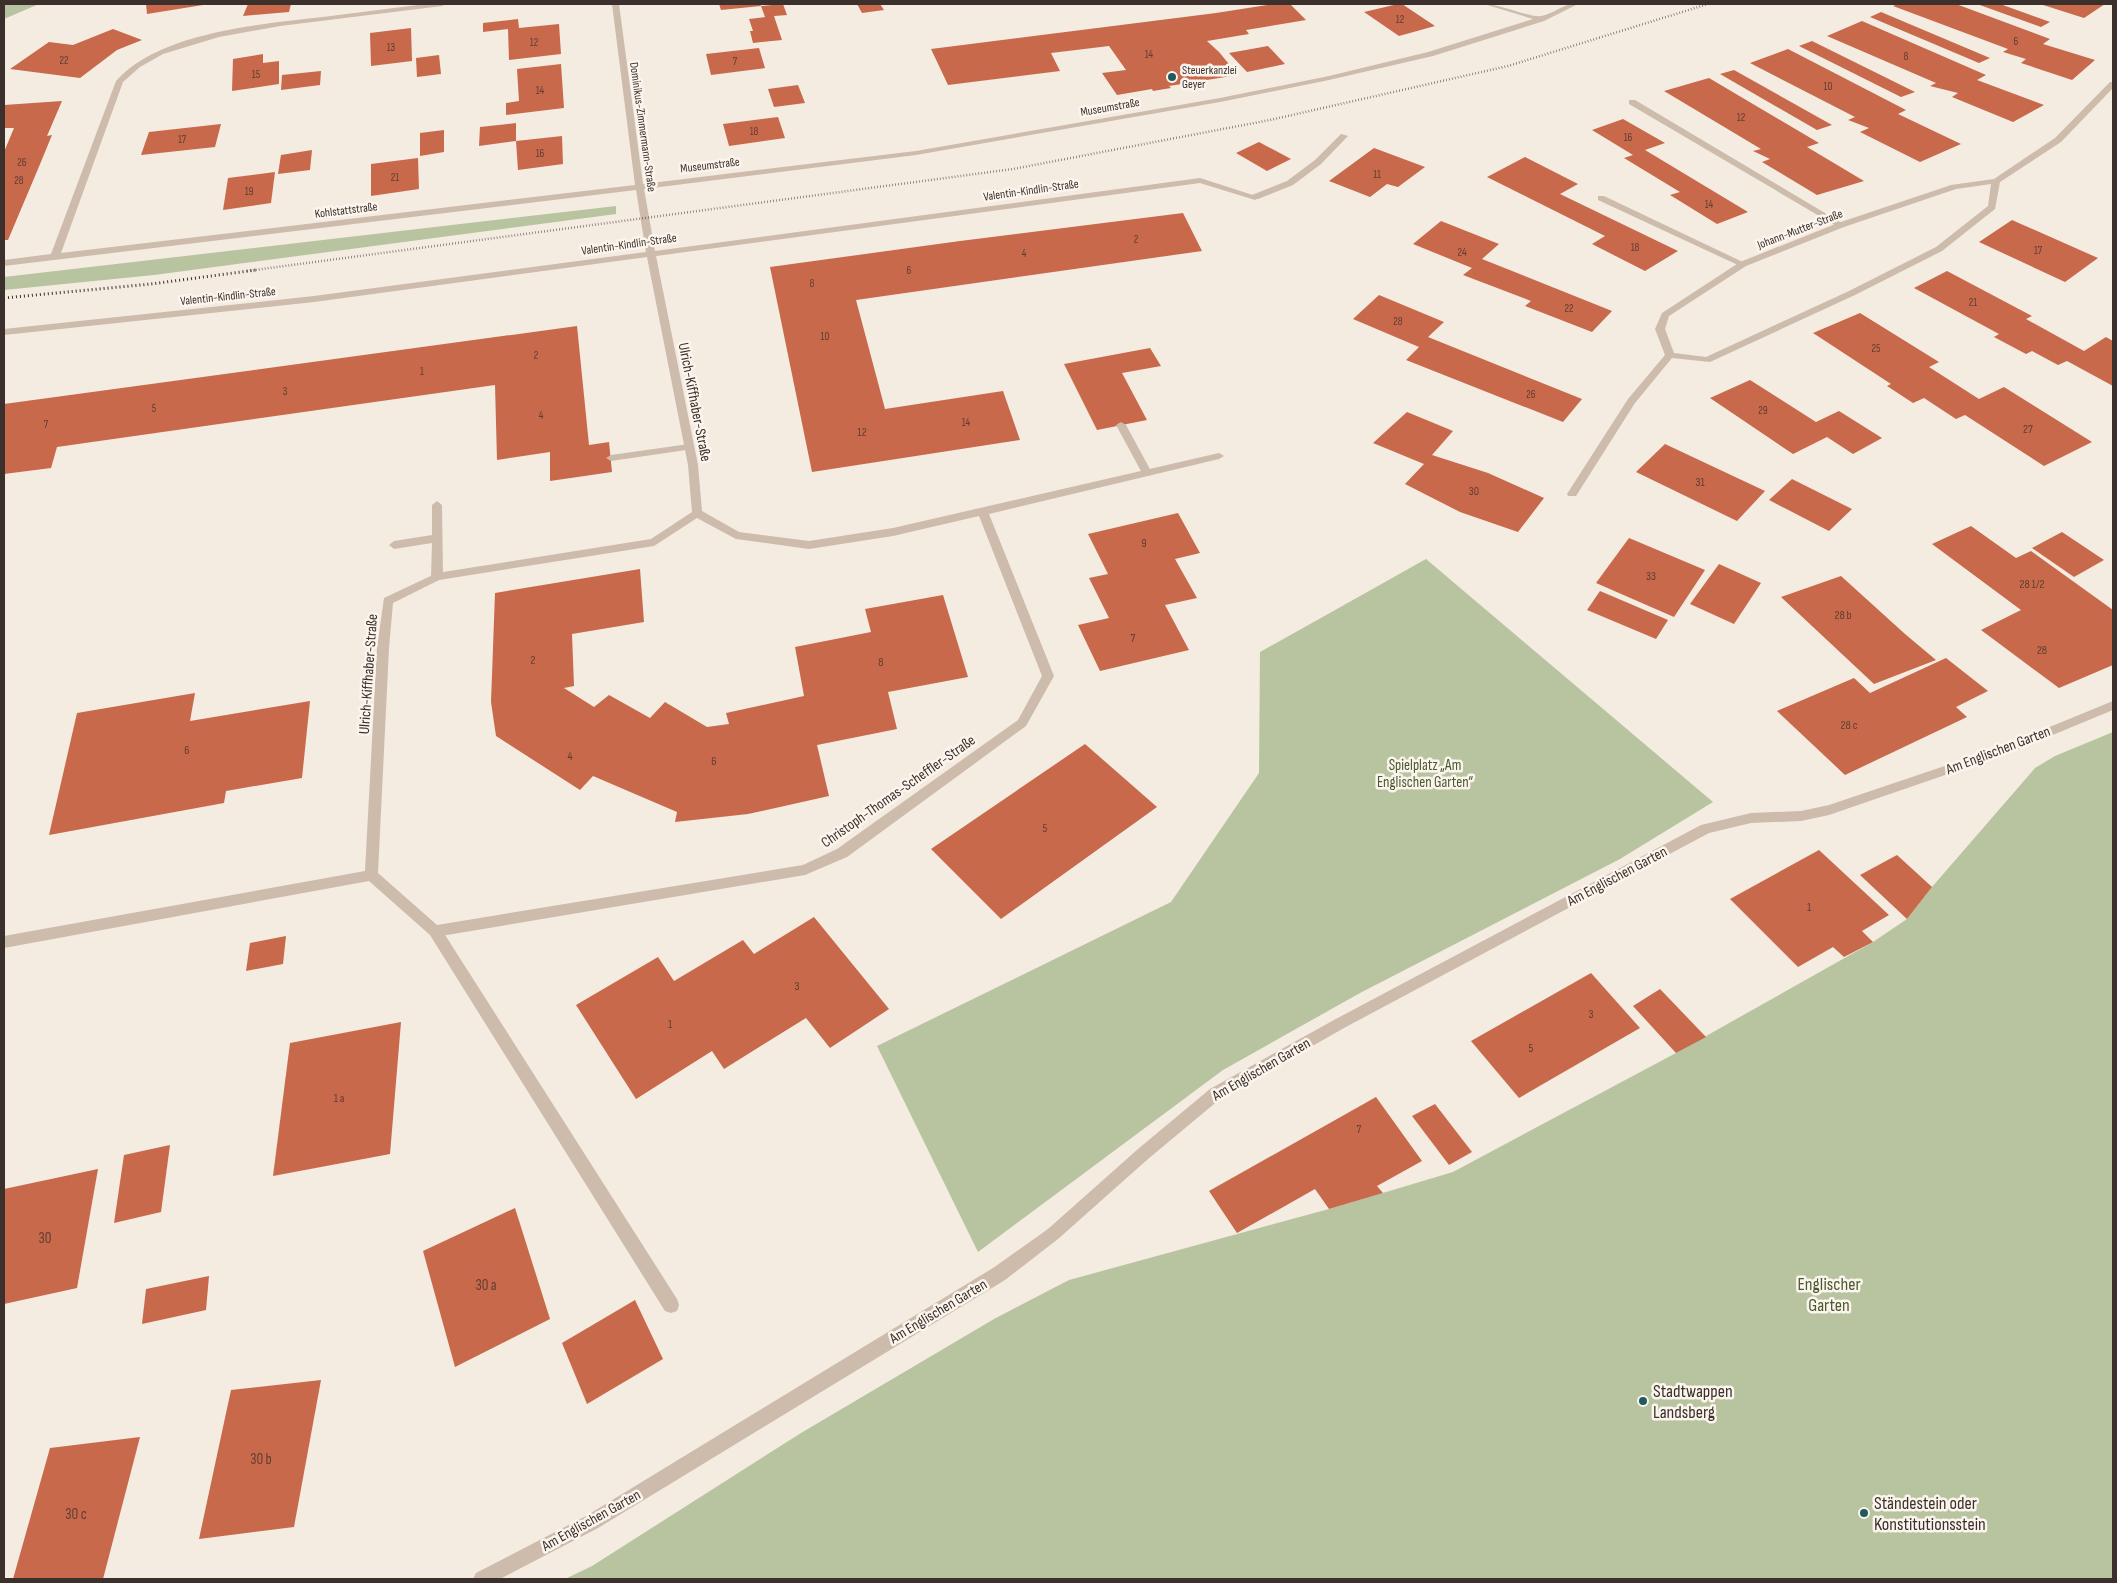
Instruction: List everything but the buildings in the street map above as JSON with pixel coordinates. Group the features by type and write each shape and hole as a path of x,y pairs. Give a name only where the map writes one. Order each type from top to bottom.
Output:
{"street":[{"path":"55,256 120,81 126,72 142,61 161,52 226,34 308,21 442,4"},
{"name":"Dominikus-Zimmermann-Straße","path":"615,4 628,116 651,254"},
{"path":"1487,4 1541,19"},
{"name":"Museumstraße","path":"640,187 916,153 1146,114 1311,82 1421,56 1541,19 1574,4"},
{"name":"Johann-Mutter-Straße","path":"1670,354 1660,329 1665,315 1743,264 1841,225 1954,187 1996,181 2058,140 2113,84"},
{"path":"1632,102 1841,225"},
{"name":"Valentin-Kindlin-Straße","path":"4,332 314,299 1200,180 1256,197 1290,183 1318,162 1344,136"},
{"path":"1572,494 1631,401 1670,354 1707,360 1852,293 1939,249 1992,207 1996,181"},
{"name":"Kohlstattstraße","path":"4,263 640,187"},
{"path":"1601,198 1743,264"},
{"name":"Ulrich-Kiffhaber-Straße","path":"371,874 383,648 388,601 437,577 654,542 696,513 693,465 651,254"},
{"path":"1121,425 1148,473"},
{"path":"611,458 689,446"},
{"path":"696,513 736,535 809,545 893,532 1219,456"},
{"path":"437,505 437,577"},
{"name":"Christoph-Thomas-Scheffler-Straße","path":"435,931 805,870 842,853 1022,723 1048,676 983,512"},
{"path":"394,545 437,538"},
{"name":"Am Englischen Garten","path":"482,1579 592,1522 998,1274 1053,1234 1156,1142 1215,1094 1339,1024 1706,829 1751,818 1801,816 1829,810 2005,750 2113,705"},
{"path":"4,942 371,874 435,931 670,1305"}],"green space":[{"path":"4,4 39,4 4,19"},
{"path":"616,206 616,214 154,275 4,290 4,277"},
{"name":"Spielplatz „Am Englischen Garten“","path":"1426,559 1713,802 1620,859 1360,993 1223,1070 978,1252 877,1046 1171,902 1259,773 1260,652"},
{"name":"Englischer Garten","path":"2113,732 2113,1579 565,1579 592,1566 801,1433 994,1319 1069,1280 1329,1209 1453,1172 1676,1053 1873,942 1907,919 1932,887 2035,768 2055,756"}],"railway":[{"path":"247,271 1013,169 1270,120 1508,66 1708,4"},
{"path":"4,298 151,284 256,270"}],"place":[{"name":"Steuerkanzlei Geyer","path":"1172,77"},
{"name":"Stadtwappen Landsberg","path":"1643,1401"},
{"name":"Ständestein oder Konstitutionsstein","path":"1864,1513"}]}
